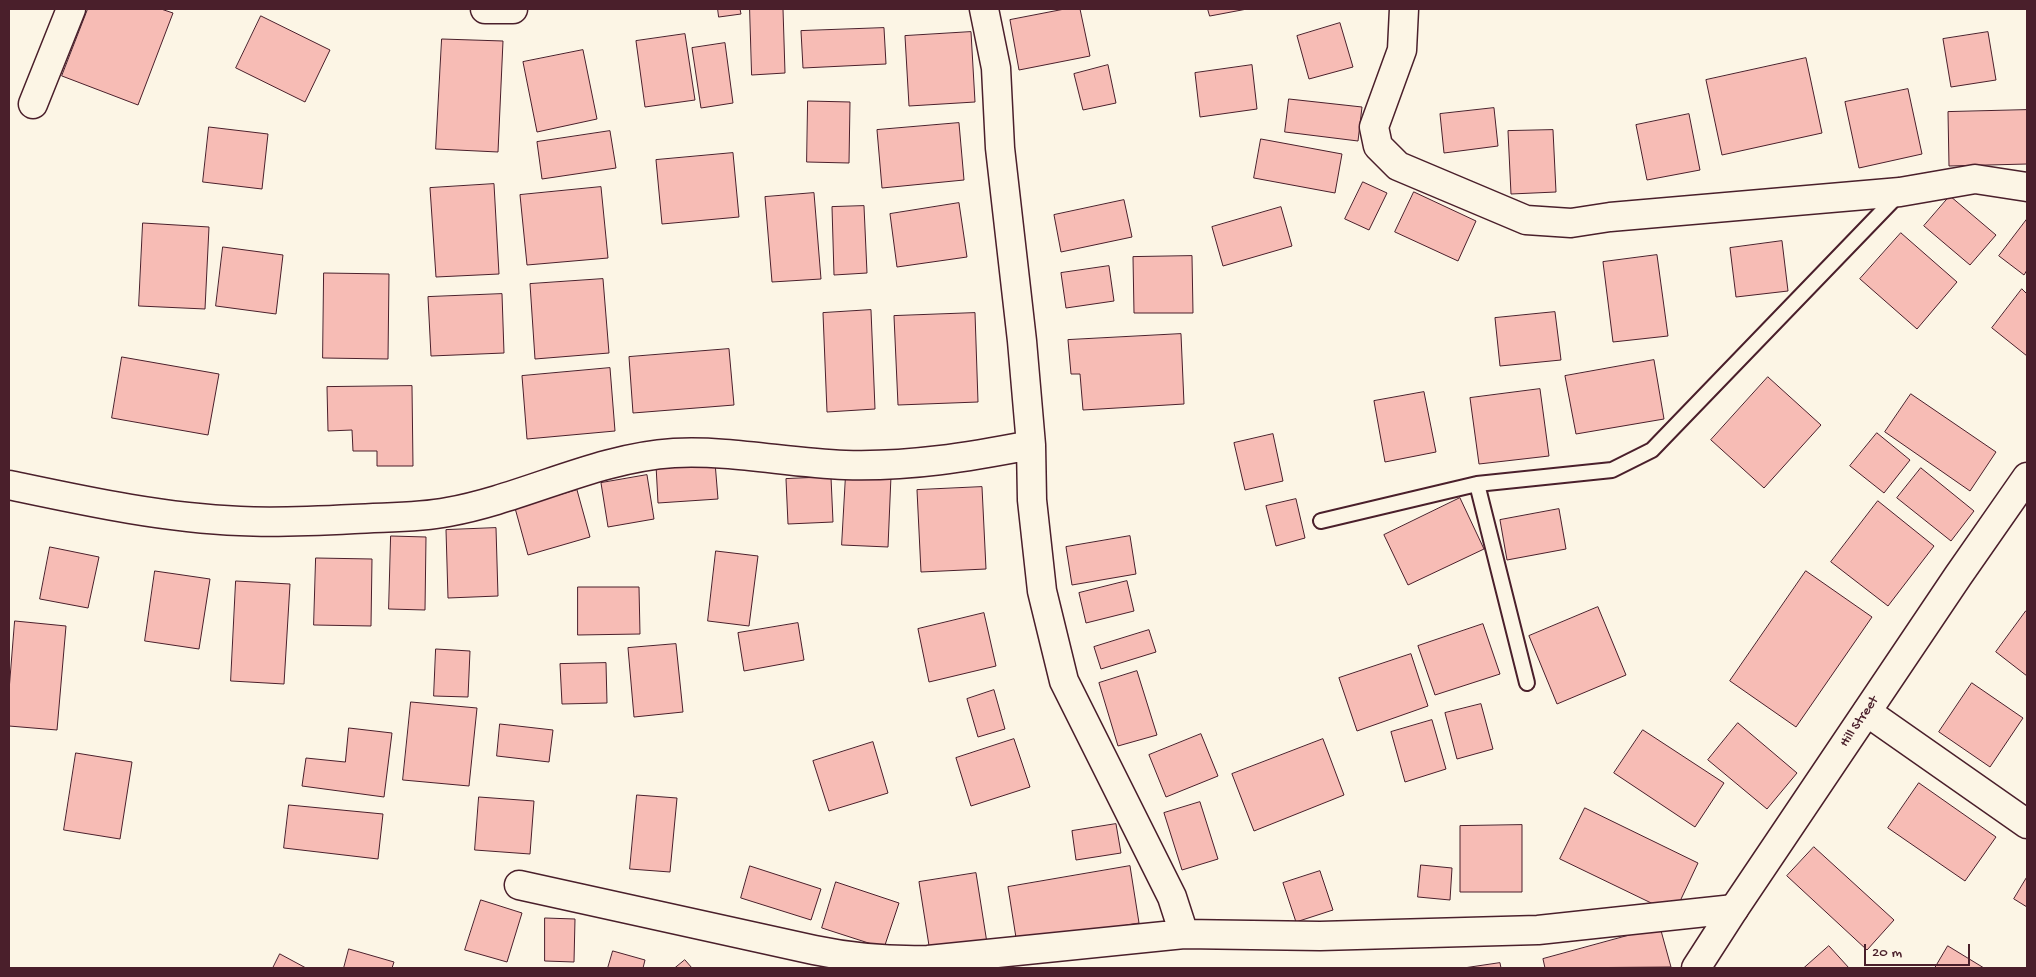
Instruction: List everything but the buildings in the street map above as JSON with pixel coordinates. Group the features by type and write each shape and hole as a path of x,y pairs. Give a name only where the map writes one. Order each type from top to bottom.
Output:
{"street":[{"path":"33,104 71,9"},
{"path":"485,9 513,9"},
{"path":"984,9 996,68 1000,148 1022,341 1031,445 1032,500 1042,591 1064,681 1172,897 1184,934"},
{"path":"1404,9 1402,50 1374,127 1378,146 1398,166 1526,220 1571,223 1610,217 1900,192 1975,179 2027,187"},
{"path":"9,485 156,514 240,521 318,520 445,512 485,504 600,465 674,453 716,454 845,465 892,465 965,458 1031,445"},
{"name":"Hill Street","path":"1696,968 1867,712 2027,478"},
{"path":"1867,712 2027,824"},
{"path":"519,885 822,959 850,957 889,961 928,960 1184,934 1320,936 1538,930 1734,909"}],"lane":[{"path":"1321,522 1477,484 1612,470 1652,450 1900,192"},
{"path":"1477,484 1526,683"}]}
